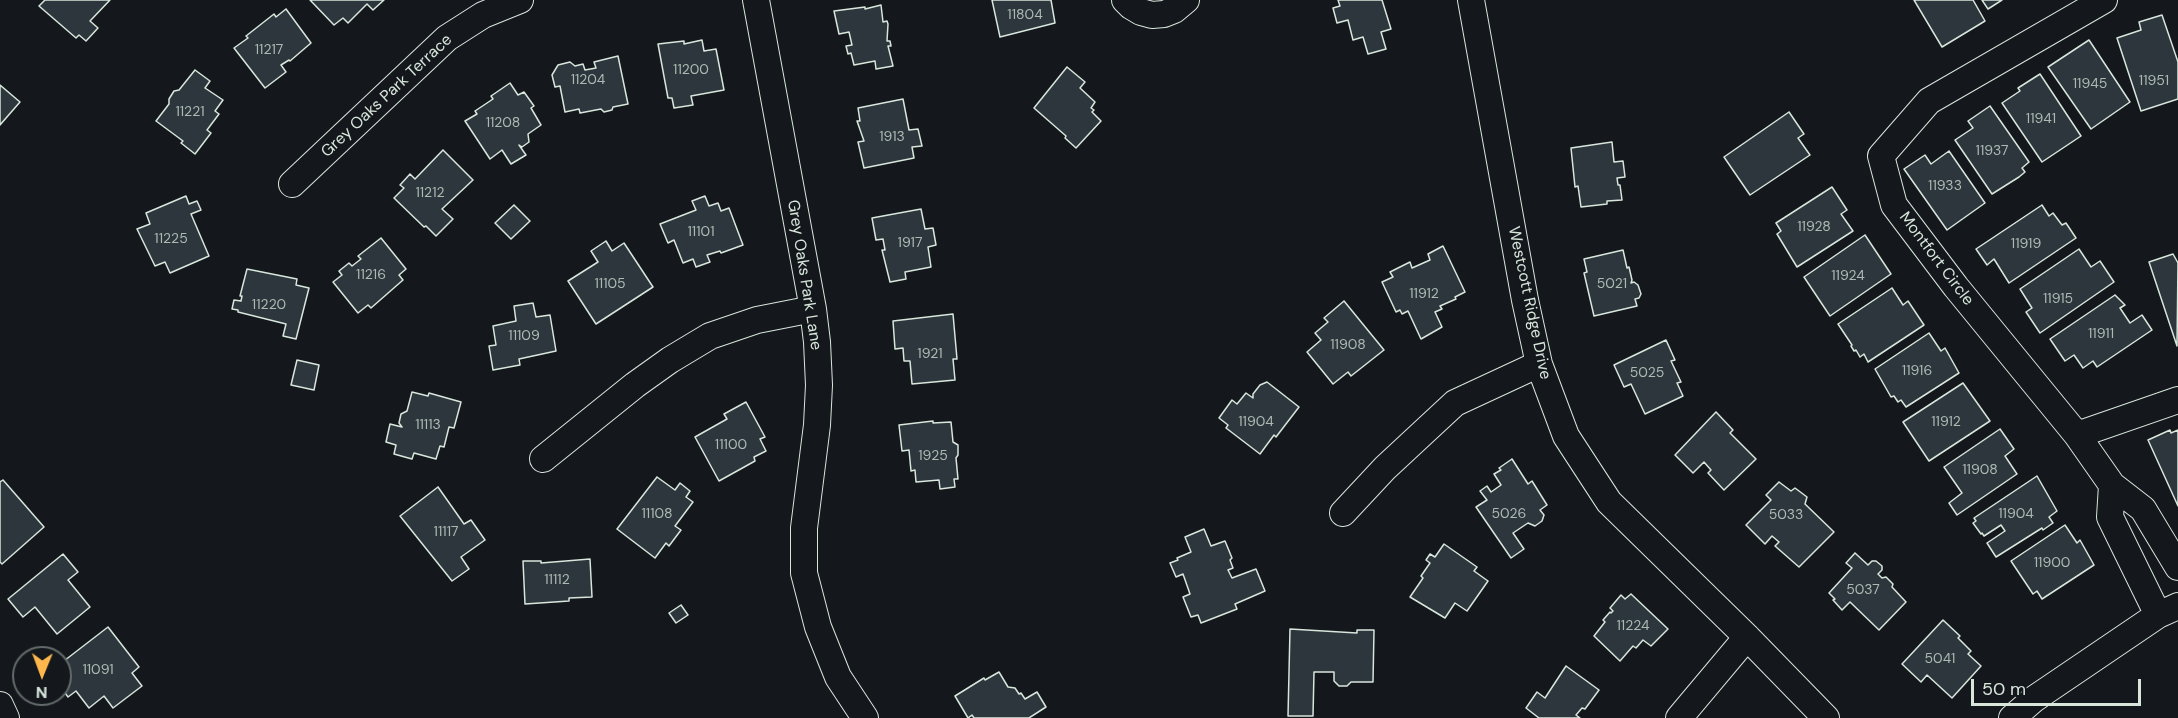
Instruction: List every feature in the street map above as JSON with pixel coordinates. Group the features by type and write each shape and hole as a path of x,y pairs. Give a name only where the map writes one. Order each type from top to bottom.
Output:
{"street":[{"name":"Grey Oaks Park Terrace","path":"292,184 447,38 483,15 520,0"},
{"name":"Grey Oaks Park Lane","path":"756,0 813,309 819,385 817,425 804,528 804,573 818,627 838,677 865,718"},
{"path":"1125,0 1141,12 1152,15 1174,10 1186,0"},
{"name":"Westcott Ridge Drive","path":"1471,0 1525,300 1539,364 1566,436 1609,502 1826,718"},
{"name":"Montfort Circle","path":"2104,0 1929,101 1881,156 1894,205 1956,287 2077,435 2112,485 2143,509 2178,567"},
{"path":"543,459 635,385 710,336 757,320 813,309"},
{"path":"1343,513 1385,468 1455,403 1539,364"},
{"path":"2077,435 2178,400"},
{"path":"2012,718 2034,699 2168,610 2110,518 2112,485"},
{"path":"1678,718 1747,637"},
{"path":"0,705 6,718"}],"building":[{"path":"45,0 110,0 90,21 98,28 86,41 79,35 76,38 39,6"},
{"path":"310,0 384,0 373,10 367,4 348,23 343,18 334,25"},
{"path":"992,0 1051,0 1055,23 1000,37"},
{"path":"1338,0 1382,0 1391,29 1381,32 1386,49 1368,54 1363,37 1353,40 1348,20 1337,23 1333,8 1340,6"},
{"path":"1914,0 1973,0 1985,21 1942,47"},
{"path":"1982,0 2002,0 1988,9"},
{"path":"881,5 883,22 887,21 888,24 887,41 890,41 891,46 888,46 893,66 876,69 875,61 854,65 851,53 848,54 846,46 852,45 849,32 839,34 834,11 865,7 865,9"},
{"path":"286,9 311,43 290,61 281,65 286,72 265,88 234,48 274,14 276,17"},
{"path":"2162,15 2178,62 2178,99 2141,111 2117,38 2141,30 2139,22"},
{"path":"702,40 704,51 716,49 724,90 691,96 693,105 674,108 672,98 668,98 658,44 684,41 684,44"},
{"path":"2089,40 2130,102 2091,129 2048,67"},
{"path":"618,56 628,104 613,107 612,110 604,112 601,109 580,113 579,109 565,112 560,86 555,87 552,75 558,65 570,62 575,66 583,64 585,70 596,68 594,62"},
{"path":"1067,67 1085,82 1080,88 1095,102 1091,108 1094,110 1092,112 1101,121 1076,148 1034,108"},
{"path":"195,70 210,81 205,88 223,100 215,111 219,114 207,130 211,133 195,154 181,143 183,141 156,121 169,104 174,91 179,90"},
{"path":"2040,74 2081,136 2042,162 2002,103 2020,91 2018,88"},
{"path":"510,83 518,95 524,92 534,106 531,108 541,125 528,134 529,142 522,147 519,145 526,155 511,164 502,150 490,159 465,121 477,114 475,111 493,99 491,96"},
{"path":"0,85 20,102 0,125"},
{"path":"903,99 909,130 918,129 922,146 912,147 914,158 864,168 858,142 864,141 857,121 860,121 858,108"},
{"path":"1990,106 2029,162 2022,168 2025,172 1992,194 1955,140 1973,128 1968,121"},
{"path":"1789,112 1804,134 1798,138 1810,155 1750,195 1724,157"},
{"path":"1612,142 1614,162 1623,161 1625,177 1617,178 1622,200 1581,207 1578,186 1575,187 1571,148"},
{"path":"443,150 473,180 442,209 453,219 436,236 394,198 404,188 400,185 410,174 415,179"},
{"path":"1949,151 1985,203 1947,230 1904,169 1925,155 1931,164"},
{"path":"1832,187 1847,210 1841,214 1853,231 1797,267 1777,234 1781,231 1776,223"},
{"path":"186,196 189,204 197,201 201,210 191,214 209,256 170,273 165,262 155,266 137,229 150,224 146,213"},
{"path":"705,196 709,206 718,203 721,211 729,208 743,245 721,253 720,251 707,255 710,262 696,267 693,259 683,263 674,240 668,243 660,224 696,210 692,201"},
{"path":"514,205 530,221 511,239 495,223"},
{"path":"2042,205 2049,216 2053,213 2062,225 2066,223 2076,238 2009,283 1994,259 1987,265 1976,249"},
{"path":"921,209 925,229 933,228 936,245 928,247 931,267 905,272 906,279 890,282 882,250 885,250 883,239 876,240 872,218"},
{"path":"1865,235 1891,274 1830,316 1804,277"},
{"path":"381,238 406,269 399,275 403,280 371,308 368,305 358,313 333,282 342,275 339,271 349,263 352,266 361,259 358,256"},
{"path":"606,241 612,251 624,243 653,287 596,324 568,281 598,262 591,251"},
{"path":"1443,246 1465,292 1440,306 1442,309 1435,312 1442,327 1421,339 1408,311 1402,314 1400,310 1396,312 1382,282 1393,277 1390,272 1410,262 1412,268 1430,260 1428,254"},
{"path":"2079,249 2091,267 2100,261 2114,282 2040,333 2026,312 2032,308 2020,289"},
{"path":"1623,250 1627,268 1629,267 1631,283 1638,285 1641,294 1635,299 1637,306 1594,316 1584,273 1587,272 1584,259"},
{"path":"2173,254 2178,263 2177,346 2149,262"},
{"path":"247,269 297,279 296,285 309,288 296,339 283,336 286,324 232,309 234,300 241,301 242,296 240,296"},
{"path":"1892,288 1903,305 1908,301 1924,325 1868,362 1864,354 1860,357 1856,350 1854,351 1838,324"},
{"path":"2115,295 2125,305 2120,308 2130,323 2142,315 2152,330 2097,367 2093,361 2083,368 2074,355 2065,361 2050,339"},
{"path":"1344,301 1384,350 1351,376 1348,372 1333,384 1307,352 1321,340 1315,333 1328,322 1324,318"},
{"path":"533,303 536,317 550,315 556,351 519,359 520,365 493,370 489,346 496,345 493,326 516,321 514,306"},
{"path":"953,314 957,359 953,359 955,380 912,384 910,361 904,361 903,348 895,349 893,321"},
{"path":"1929,333 1941,351 1945,348 1959,373 1906,407 1901,400 1898,402 1894,396 1891,397 1875,369"},
{"path":"1666,340 1675,360 1671,361 1681,382 1677,383 1683,396 1645,414 1631,384 1624,387 1614,365"},
{"path":"297,360 319,365 314,390 291,385"},
{"path":"1267,382 1299,407 1260,454 1226,428 1228,425 1219,418 1232,400 1237,404 1246,393 1253,398 1253,394 1260,385"},
{"path":"1963,383 1990,421 1929,461 1903,422"},
{"path":"412,392 428,396 429,393 461,402 454,428 449,427 444,447 440,446 436,459 414,453 412,459 394,454 396,445 386,442 390,424 402,427 399,423 401,414 407,411"},
{"path":"746,402 765,437 760,439 766,451 754,457 755,461 719,481 695,437 727,419 724,414"},
{"path":"1716,412 1733,430 1730,433 1756,459 1724,490 1708,473 1711,470 1704,462 1693,473 1675,455"},
{"path":"933,421 933,423 951,422 953,442 958,445 956,458 958,479 954,479 955,487 940,489 939,480 916,482 915,470 911,471 909,450 902,451 899,425"},
{"path":"2000,429 2014,449 2005,456 2017,474 1957,515 1949,503 1962,493 1944,467"},
{"path":"2170,430 2171,433 2178,430 2178,506 2148,440"},
{"path":"1512,459 1528,484 1532,481 1547,505 1540,510 1544,515 1542,521 1535,526 1528,523 1513,533 1524,549 1511,558 1476,507 1487,500 1480,491 1487,486 1491,492 1501,485 1494,474"},
{"path":"2037,476 2057,511 2049,517 2053,523 1996,557 1987,543 2005,531 2001,525 1984,536 1973,523 1976,521 1974,518"},
{"path":"657,477 675,490 680,483 690,491 686,497 693,502 675,526 681,530 669,546 666,543 655,558 617,529"},
{"path":"3,480 44,527 2,564 0,562 0,482"},
{"path":"1779,482 1791,491 1795,488 1807,497 1805,504 1834,532 1799,567 1775,546 1779,542 1772,536 1765,544 1746,525 1771,500 1766,495"},
{"path":"438,487 464,524 471,520 485,540 461,557 469,569 452,581 400,516"},
{"path":"2065,525 2077,543 2080,540 2094,565 2042,599 2037,591 2033,594 2011,561"},
{"path":"1204,529 1211,546 1225,541 1232,558 1230,560 1233,568 1228,570 1232,578 1256,569 1265,591 1235,604 1237,609 1201,623 1198,615 1191,617 1183,597 1190,594 1183,574 1176,577 1170,563 1191,552 1185,537"},
{"path":"1444,544 1477,567 1474,571 1488,581 1467,611 1455,603 1445,618 1410,597 1430,563 1426,560 1430,554 1435,557"},
{"path":"1855,553 1868,565 1876,561 1882,566 1878,574 1882,578 1886,577 1893,584 1892,587 1906,602 1879,630 1850,602 1842,610 1829,593 1852,568 1846,563"},
{"path":"63,554 78,572 68,580 90,607 57,634 35,607 23,617 8,599"},
{"path":"590,559 592,597 525,604 523,561 541,561 541,563"},
{"path":"1631,594 1668,629 1651,646 1643,640 1636,648 1633,646 1620,661 1594,636 1605,622 1603,620 1613,611 1610,608 1621,595 1625,599"},
{"path":"681,605 688,615 676,623 669,613"},
{"path":"1943,620 1960,636 1958,638 1971,651 1968,654 1981,666 1952,698 1927,675 1921,682 1902,664"},
{"path":"108,627 139,667 132,673 142,686 113,708 104,696 89,708 76,691 72,694 72,655"},
{"path":"1290,629 1357,633 1357,630 1374,630 1373,682 1351,682 1347,686 1339,686 1334,681 1334,672 1314,672 1313,716 1288,716"},
{"path":"1566,666 1599,690 1585,709 1582,708 1576,715 1580,718 1539,718 1526,708 1537,692 1545,698"},
{"path":"999,672 1008,687 1015,688 1025,699 1037,692 1046,707 1029,718 974,718 972,715 968,718 955,696 984,678 985,680"}]}
